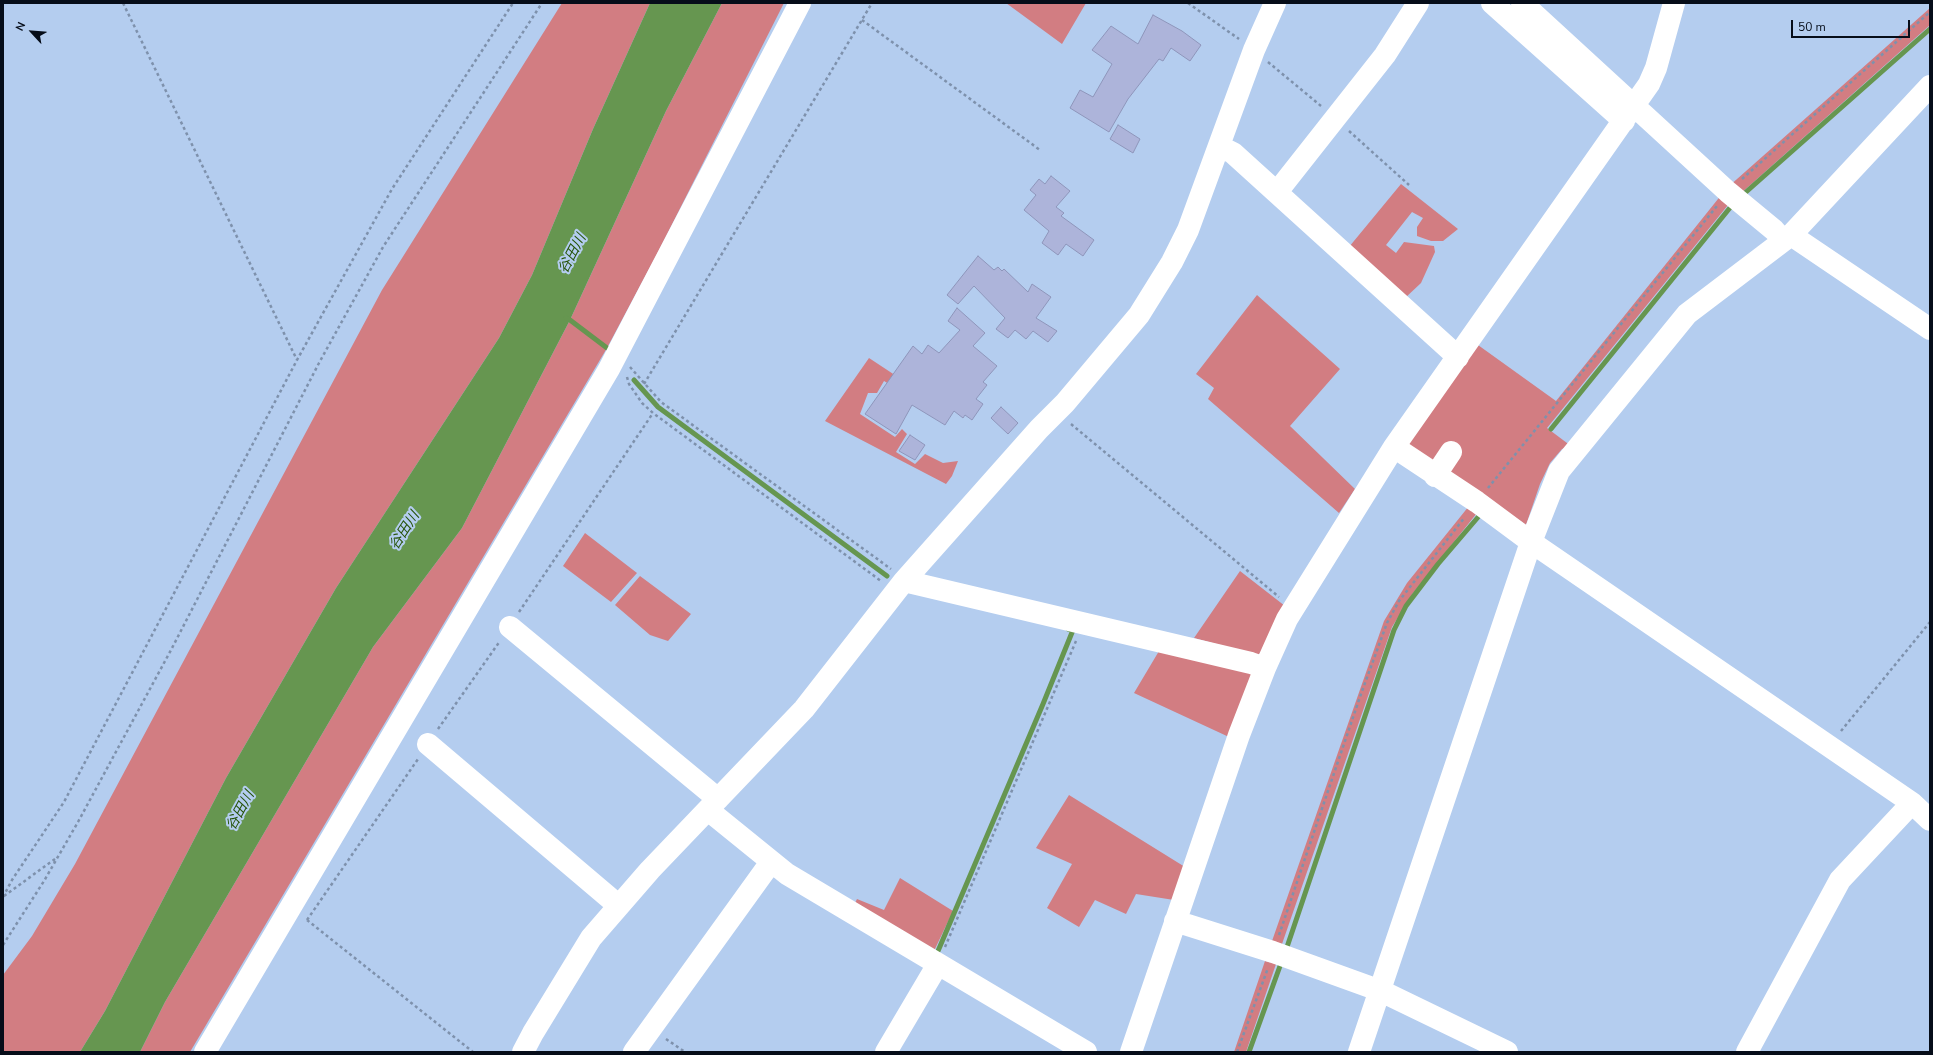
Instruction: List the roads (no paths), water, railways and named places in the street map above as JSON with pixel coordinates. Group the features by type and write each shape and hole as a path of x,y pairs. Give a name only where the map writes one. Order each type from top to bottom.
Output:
{"street":[{"path":"205,1052 609,369 800,3"},
{"path":"523,1052 591,938 650,870 804,708 896,580 1056,411 1116,344 1152,295 1172,262 1188,230 1254,50 1274,3"},
{"path":"1277,192 1385,55 1418,3"},
{"path":"1492,3 1774,230 1930,329"},
{"path":"1522,3 1630,114"},
{"path":"1131,1052 1239,735 1265,668 1294,608 1394,447 1630,114 1649,84 1656,68 1674,3"},
{"path":"1359,1052 1381,991 1531,542 1559,471 1687,314 1787,238 1930,86"},
{"path":"1219,146 1233,153 1458,357"},
{"path":"1394,447 1435,476 1477,502 1531,542 1912,803 1930,820"},
{"path":"1435,476 1451,452"},
{"path":"896,580 1081,624 1251,662 1265,668"},
{"path":"510,627 713,804 771,862 787,874 1086,1052"},
{"path":"428,744 620,906"},
{"path":"1746,1052 1840,880 1912,803"},
{"path":"634,1052 771,862"},
{"path":"1175,921 1273,952 1381,991 1507,1052"},
{"path":"886,1052 938,964"}],"water":[{"name":"谷田川","path":"650,3 722,3 666,111 570,320 462,528 373,647 165,1002 140,1052 80,1052 105,1011 226,778 336,588 499,338 532,275 593,129"}],"waterway":[{"path":"1746,192 1930,29"},
{"path":"1551,429 1733,204"},
{"path":"566,318 607,348"},
{"path":"634,380 658,407 887,576"},
{"path":"1287,947 1394,630 1406,606 1438,564 1479,516"},
{"path":"938,951 1073,630 1068,629"},
{"path":"1249,1052 1280,966"}]}
